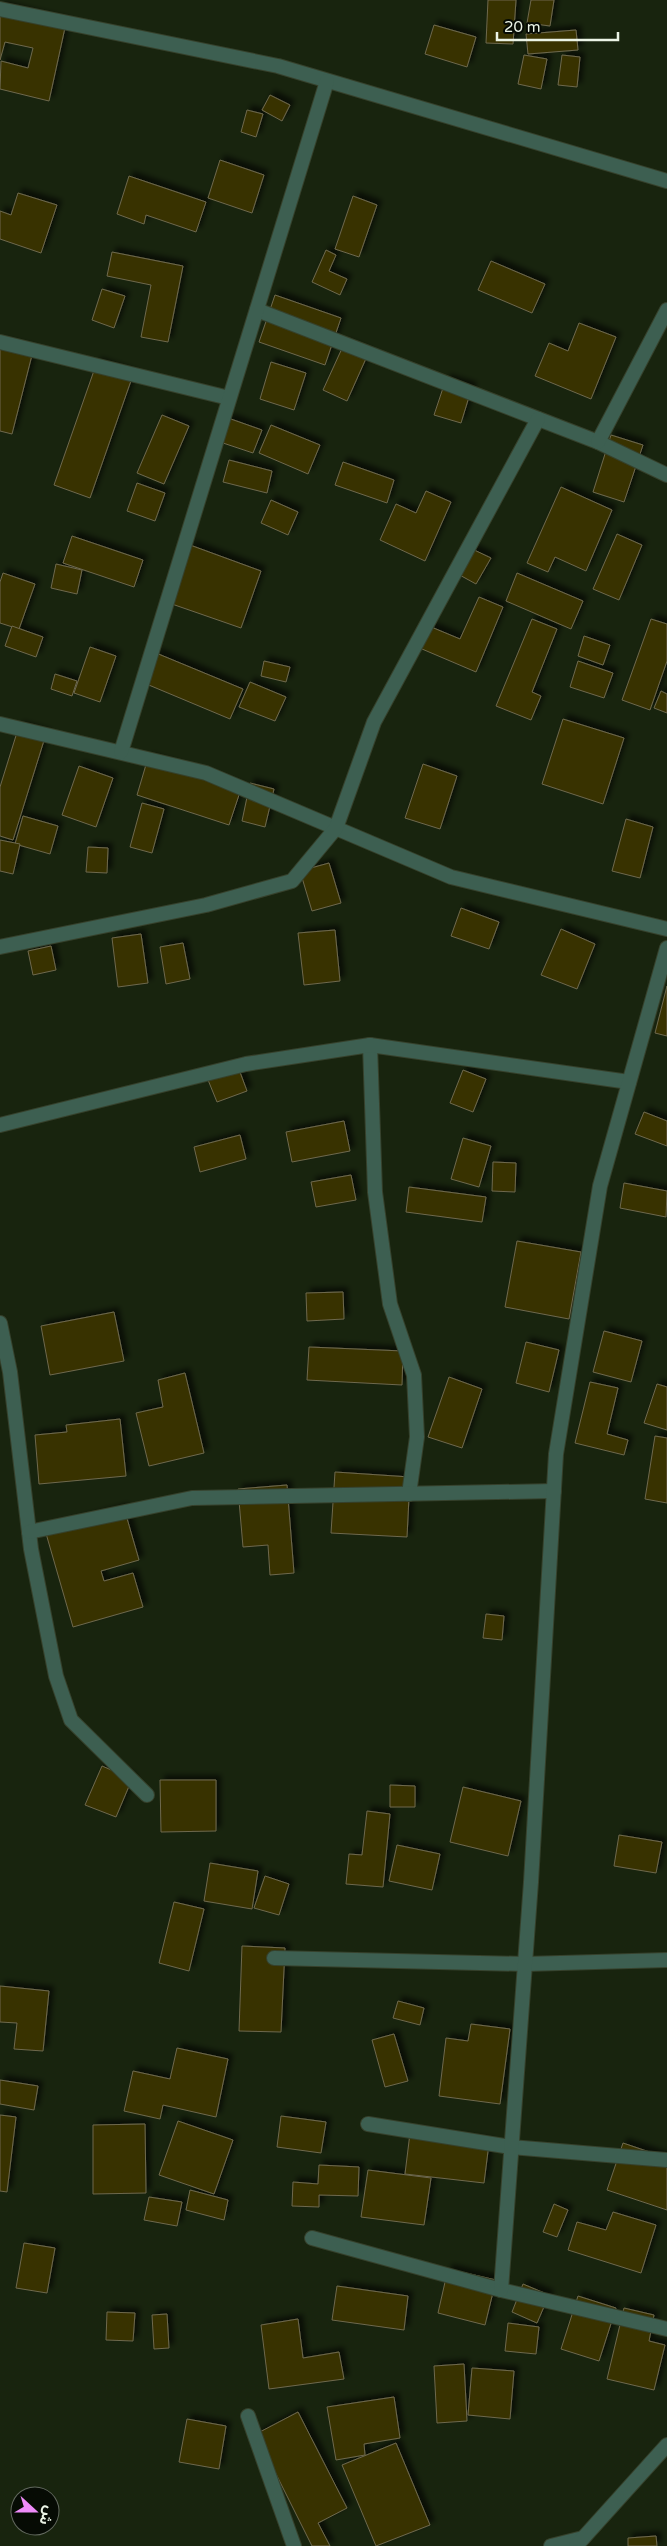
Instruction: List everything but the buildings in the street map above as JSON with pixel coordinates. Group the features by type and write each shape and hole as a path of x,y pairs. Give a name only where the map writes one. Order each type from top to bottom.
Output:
{"street":[{"path":"0,9 278,66 667,181"},
{"path":"121,752 327,81"},
{"path":"257,310 598,442 667,475"},
{"path":"598,442 667,310"},
{"path":"0,342 229,398"},
{"path":"0,947 206,905 292,881 336,828 374,722 538,419"},
{"path":"0,724 206,773 451,877 667,929"},
{"path":"501,2290 524,1964 556,1454 600,1186 667,948"},
{"path":"0,1125 246,1064 370,1045 629,1082"},
{"path":"370,1045 375,1192 390,1304 414,1374 417,1437 410,1494"},
{"path":"0,1323 10,1372 29,1532 56,1676 71,1720 147,1795"},
{"path":"29,1532 192,1498 554,1491"},
{"path":"274,1958 524,1964 667,1960"},
{"path":"368,2124 511,2147 667,2160"},
{"path":"312,2238 501,2290 667,2328"},
{"path":"248,2416 294,2546"},
{"path":"551,2546 579,2542 667,2445"}]}
